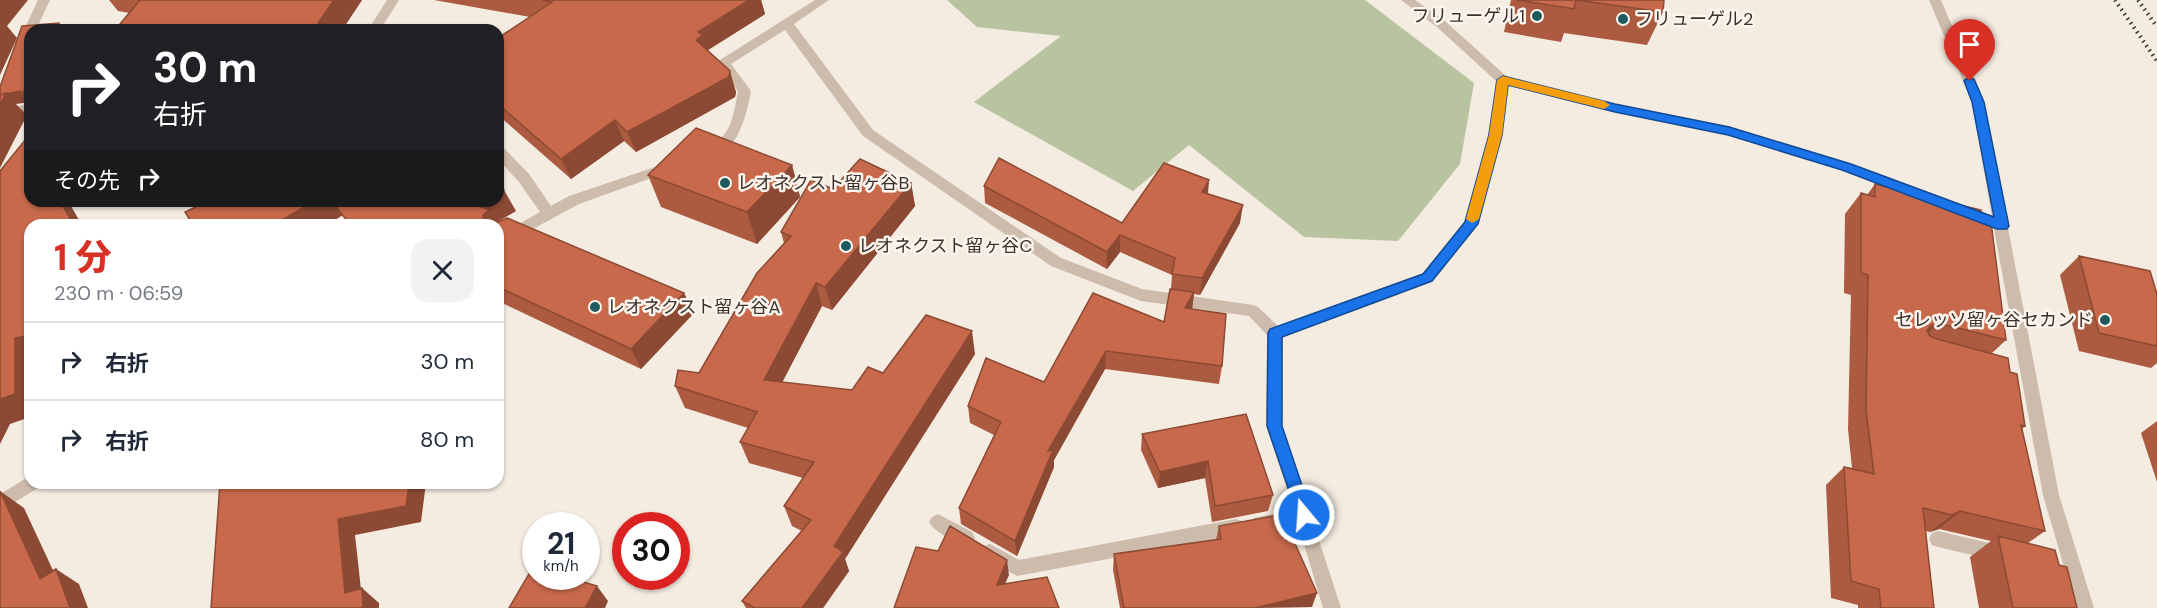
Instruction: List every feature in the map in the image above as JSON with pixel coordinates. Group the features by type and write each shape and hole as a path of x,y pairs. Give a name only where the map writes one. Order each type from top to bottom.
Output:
{"street":[{"path":"32,24 44,0"},
{"path":"378,24 393,0"},
{"path":"697,156 717,149 738,126 745,91 724,63 823,0"},
{"path":"1407,0 1441,24 1503,80 1615,108 1729,131 1847,167 2002,226"},
{"path":"1935,0 1978,102 2051,495 2085,608"},
{"path":"786,22 868,133 1056,262 1141,295 1253,311 1275,333 1275,426 1332,608"},
{"path":"1275,333 1428,278 1471,224 1496,135 1503,80"},
{"path":"0,114 24,109"},
{"path":"504,156 524,178 549,214"},
{"path":"504,240 574,200 677,164"},
{"path":"2007,374 2030,380"},
{"path":"0,503 24,488"},
{"path":"938,522 1017,568 1304,515"},
{"path":"1938,539 2017,558"},
{"path":"2051,566 2074,572"}],"green space":[{"path":"947,0 1365,0 1474,83 1460,164 1398,241 1304,237 1189,145 1133,191 974,102 1061,36 977,27"}],"building":[{"path":"140,0 334,0 319,24 120,24"},
{"path":"542,0 749,0 698,32 703,35 696,40 730,71 729,77 627,132 615,120 561,159 504,109 504,34 552,2"},
{"path":"1517,0 1576,0 1574,9"},
{"path":"1576,0 1664,0 1663,12"},
{"path":"22,26 24,26 24,90 22,94 20,91 0,95 0,87"},
{"path":"6,93 0,105 0,95"},
{"path":"696,128 792,165 747,212 648,175"},
{"path":"24,141 24,207 64,207 70,219 24,219 24,336 15,338 15,394 0,399 0,171"},
{"path":"999,158 1122,223 1164,163 1209,180 1202,192 1243,205 1202,278 1172,274 1175,258 1120,235 1107,252 984,186"},
{"path":"860,159 911,183 825,287 816,283 764,380 852,390 868,367 883,373 926,315 972,331 834,546 843,552 802,608 755,608 742,601 811,520 784,506 814,462 740,442 757,412 675,386 678,370 699,373 757,273 791,236 781,232 811,180 833,189"},
{"path":"1875,184 1981,210 1981,219 1991,222 2006,340 1938,323 1930,326 1927,331 1930,336 1937,339 2008,358 2010,372 2017,374 2025,426 2021,425 2045,531 1960,511 1952,515 1923,508 1934,608 1881,608 1879,589 1851,581 1844,467 1874,474 1866,410 1868,275 1861,273 1861,193 1875,197"},
{"path":"195,207 304,207 284,219 189,219 185,212"},
{"path":"336,207 482,207 489,210 483,215 483,219 346,219"},
{"name":"レオネクスト留ヶ谷A","path":"507,218 684,293 631,349 504,290 504,219"},
{"path":"2079,256 2150,271 2157,294 2157,346 2099,333"},
{"path":"1170,289 1194,292 1185,308 1226,314 1222,366 1106,351 1048,451 1053,450 1015,541 959,508 1001,422 968,406 986,358 1044,382 1093,293 1164,322"},
{"path":"1246,414 1273,495 1215,506 1208,461 1160,472 1142,434"},
{"path":"220,489 408,489 406,506 338,519 345,593 362,588 363,608 211,608"},
{"path":"0,491 40,579 56,569 70,608 0,608"},
{"path":"1279,515 1284,531 1289,530 1317,593 1255,608 1124,608 1114,554 1221,539 1219,526"},
{"path":"950,526 1007,560 997,585 1047,577 1059,608 894,608 916,547 938,551"},
{"path":"1998,536 2055,550 2059,565 2067,567 2077,608 2013,608"},
{"path":"522,586 522,590 595,590 585,608 509,608"}],"railway":[{"path":"2115,0 2157,61"},
{"path":"2138,0 2157,27"}],"slow traffic":[{"path":"1472,219 1496,135 1503,80 1604,105"}],"place":[{"name":"フリューゲル1","path":"1537,16"},
{"name":"フリューゲル2","path":"1623,19"},
{"name":"レオネクスト留ヶ谷B","path":"725,183"},
{"name":"レオネクスト留ヶ谷C","path":"846,246"},
{"name":"レオネクスト留ヶ谷A","path":"595,307"},
{"name":"セレッソ留ヶ谷セカンド","path":"2105,320"}],"route":[{"path":"1304,515 1275,426 1275,333 1428,278 1471,224 1496,135 1503,80 1615,108 1729,131 1847,167 2002,226 1978,102 1970,81"}]}
